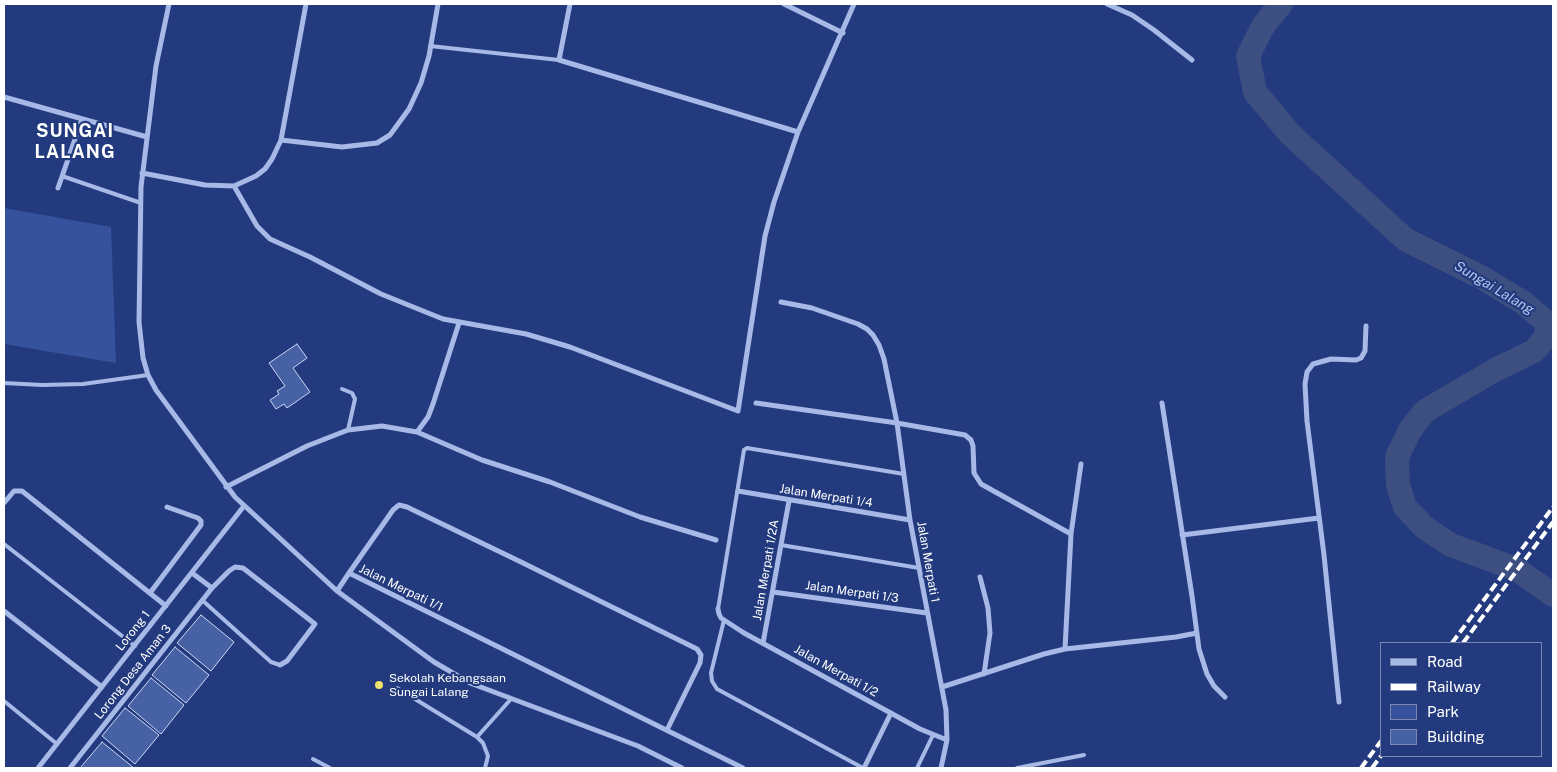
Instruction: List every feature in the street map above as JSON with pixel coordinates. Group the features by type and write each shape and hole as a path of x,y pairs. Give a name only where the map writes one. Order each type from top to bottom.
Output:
{"street":[{"path":"169,4 156,66 140,203 139,322 143,358 148,375 156,390 226,487 244,506 337,591 451,674 511,699 638,746 679,768"},
{"path":"142,173 205,185 234,186 256,176 264,169 272,159 281,140 306,4"},
{"path":"281,140 342,147 369,144 384,139 396,128 418,91 430,46 438,4"},
{"path":"570,4 559,60 798,132"},
{"path":"784,4 843,33"},
{"path":"234,186 257,226 270,239 310,257 381,294 443,319 526,334 570,347 738,411 765,236 774,202 798,132 843,33 854,4"},
{"path":"1107,4 1132,15 1192,60"},
{"path":"4,97 147,137"},
{"path":"58,188 82,119"},
{"name":"Jalan Merpati 1","path":"781,302 812,308 863,326 873,335 884,359 897,423 910,520 948,726 941,768"},
{"path":"418,432 428,417 433,404 459,323"},
{"path":"1339,702 1325,564 1304,396 1307,372 1312,364 1321,361 1356,360 1361,358 1365,351 1366,326"},
{"path":"756,403 897,423 965,435 971,440 973,446 974,473 981,484 1072,534"},
{"path":"1162,403 1199,649 1207,674 1214,686 1225,697"},
{"path":"226,487 307,446 348,430 382,426 418,432 482,460 550,482 640,517 716,540"},
{"path":"1065,649 1072,534 1081,464"},
{"path":"4,503 14,491 22,492 166,606"},
{"name":"Jalan Merpati 1/4","path":"738,491 910,520"},
{"name":"Jalan Merpati 1/2A","path":"763,643 789,500"},
{"name":"Jalan Merpati 1/1","path":"667,730 700,663 702,655 697,649 688,644 521,562 399,505 393,510 349,573 743,768"},
{"name":"Lorong 1","path":"38,768 244,506"},
{"path":"150,593 201,525 201,521 198,518 167,507"},
{"path":"1182,535 1319,518"},
{"name":"Lorong Desa Aman 3","path":"70,768 202,600 235,567 243,568 315,624 287,662 280,666"},
{"path":"192,573 212,588"},
{"path":"337,591 349,573"},
{"path":"980,577 988,608 990,633 984,674"},
{"name":"Jalan Merpati 1/3","path":"773,592 928,613"},
{"path":"4,611 102,687"},
{"name":"Jalan Merpati 1/2","path":"718,612 724,620 763,643 891,713 933,735 947,740"},
{"path":"942,687 984,674 1008,664 1065,649 1197,633"},
{"path":"863,768 891,713"}],"lane":[{"path":"430,46 559,60"},
{"path":"62,176 140,203"},
{"path":"4,383 42,385 83,384 148,375"},
{"path":"342,389 352,393 355,399 348,430"},
{"path":"718,612 744,450 747,448 904,474"},
{"path":"4,544 135,646"},
{"path":"781,545 919,568"},
{"path":"202,600 271,662 280,666"},
{"path":"724,620 711,673 712,681 717,689 863,768"},
{"path":"397,688 477,737 483,743 488,756 485,768"},
{"path":"477,737 511,699"},
{"path":"4,700 57,744"},
{"path":"917,768 933,735"},
{"path":"1017,768 1084,755"},
{"path":"313,759 330,768"}],"green space":[{"path":"4,208 111,227 116,363 4,344"}],"building":[{"path":"297,344 307,358 293,368 310,392 287,408 284,404 276,409 270,400 279,394 277,391 285,386 269,363"},
{"path":"201,615 234,642 211,671 177,643"},
{"path":"175,647 209,675 186,703 152,675"},
{"path":"151,678 184,705 161,734 128,706"},
{"path":"125,708 159,735 135,764 102,736"},
{"path":"102,742 134,768 80,768"}],"waterway":[{"name":"Sungai Lalang","path":"1281,4 1263,26 1248,56 1255,92 1290,134 1406,240 1481,277 1524,303 1546,322 1547,336 1534,351 1495,370 1425,411 1410,430 1397,457 1398,485 1405,507 1425,528 1451,545 1516,569 1553,595"}],"railway":[{"path":"1453,642 1553,507"},
{"path":"1464,642 1553,522"},
{"path":"1361,768 1380,742"},
{"path":"1372,768 1380,757"}],"place":[{"name":"Sekolah Kebangsaan Sungai Lalang","path":"379,685"}],"district":[{"name":"SUNGAI LALANG","path":"75,141"}]}
